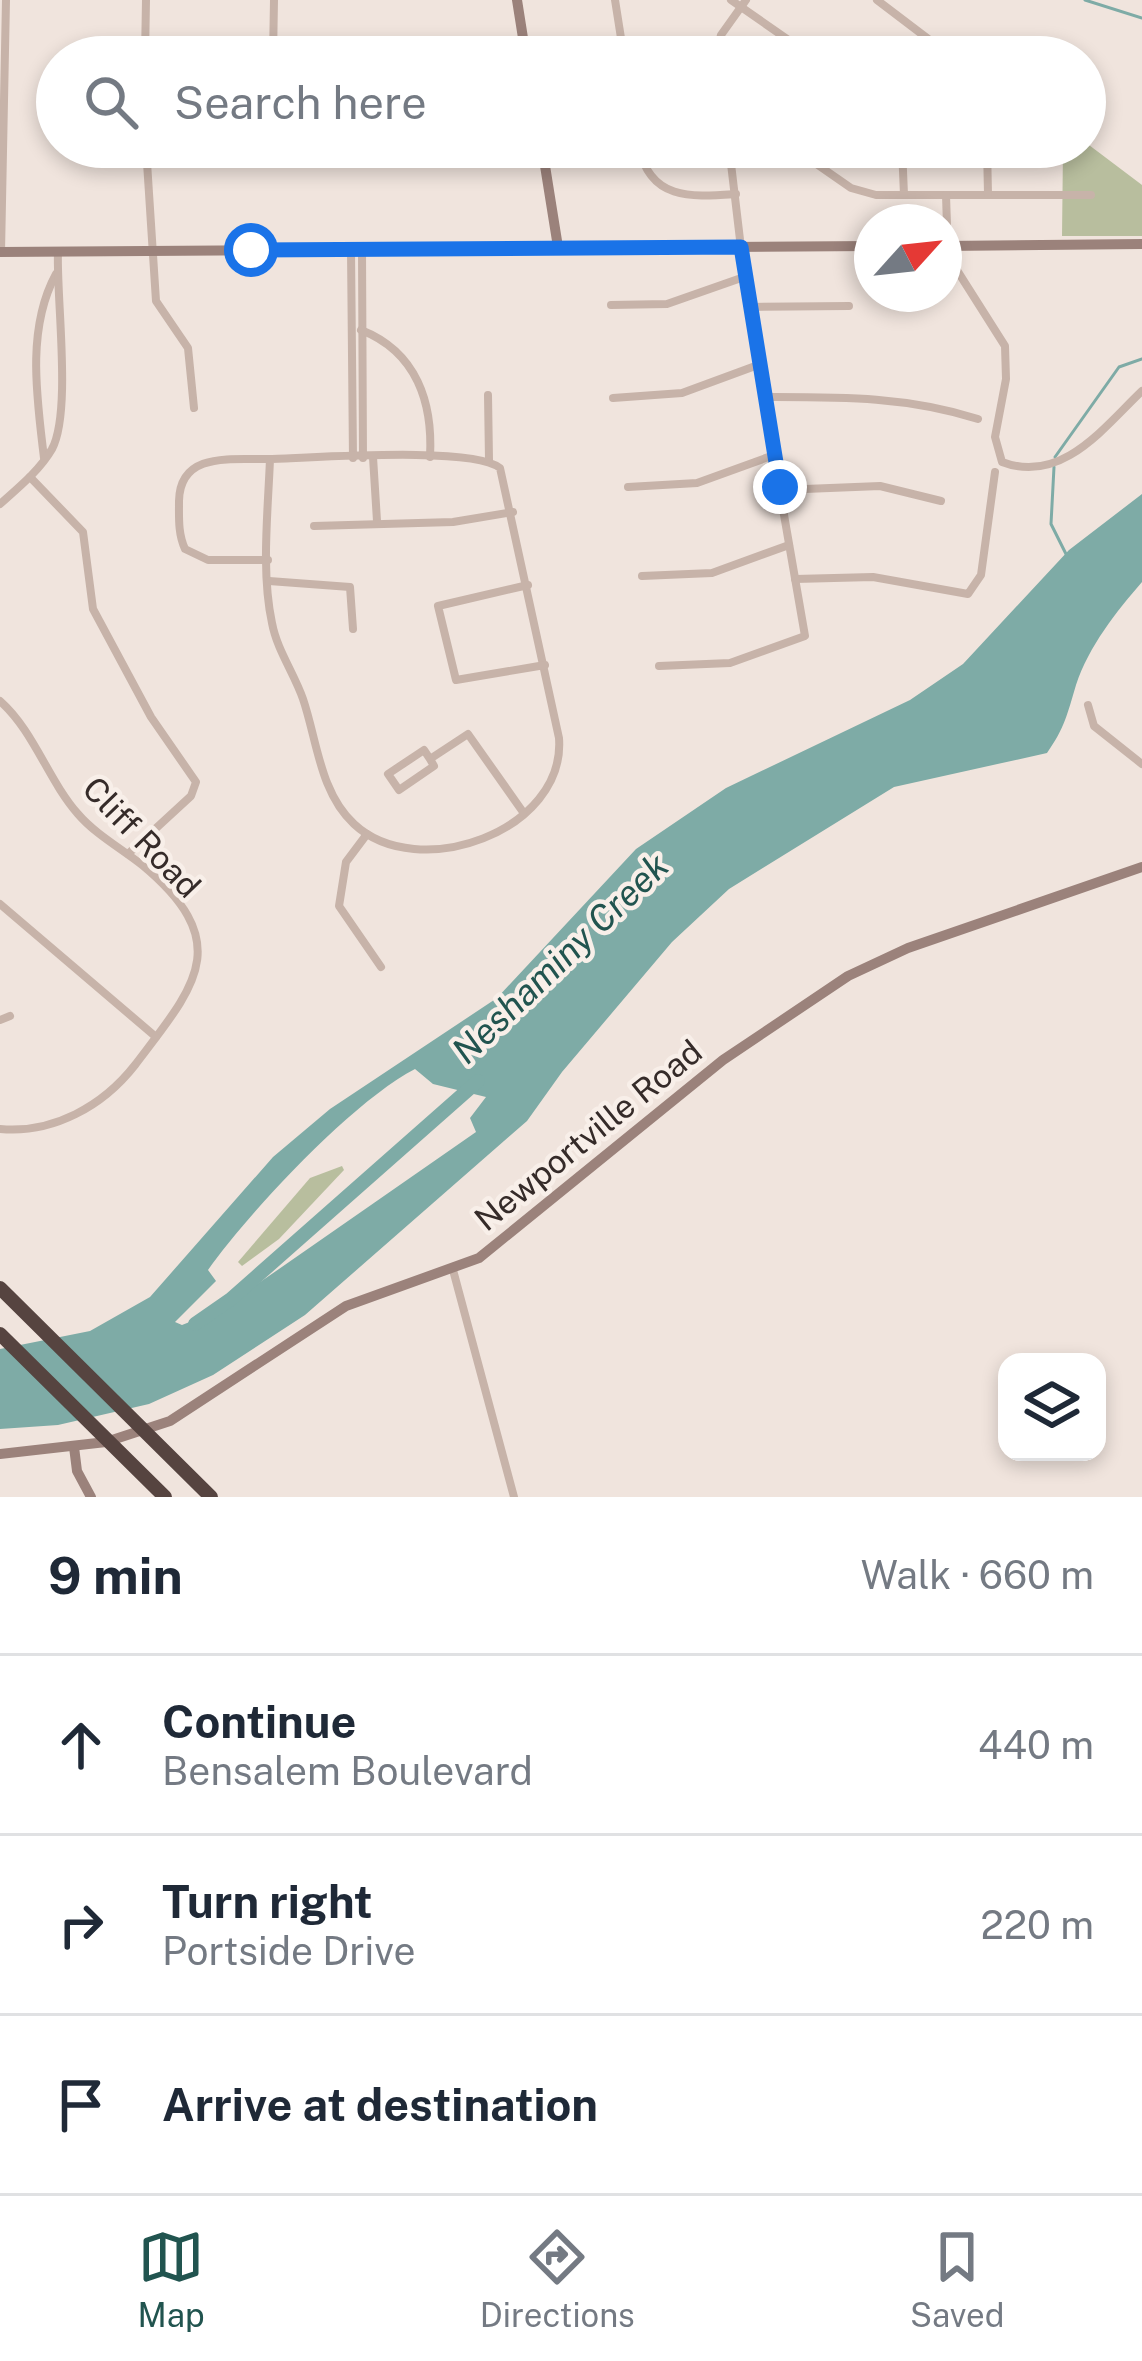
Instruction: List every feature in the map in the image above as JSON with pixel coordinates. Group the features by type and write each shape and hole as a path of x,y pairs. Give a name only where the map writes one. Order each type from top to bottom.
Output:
{"highway":[{"path":"0,1288 211,1497"},
{"path":"0,1334 165,1497"}],"main road":[{"path":"517,0 523,36"},
{"path":"545,168 558,247"},
{"path":"962,246 1142,244"},
{"path":"0,252 854,246"},
{"name":"Newportville Road","path":"0,1454 74,1447 163,1425 358,1300 453,1270 487,1252 722,1060 811,997 896,952 1142,867"},
{"path":"74,1447 77,1471 92,1497"}],"street":[{"path":"0,252 6,0"},
{"path":"145,36 146,0"},
{"path":"273,36 274,0"},
{"path":"615,0 621,36"},
{"path":"730,0 743,3 786,36"},
{"path":"877,0 924,36"},
{"path":"722,36 743,3"},
{"path":"147,168 156,301 192,360 194,408"},
{"path":"647,168 666,190 690,197 736,194"},
{"path":"658,666 730,664 805,636 748,307 732,168"},
{"path":"822,168 851,188 876,195 1091,195"},
{"path":"903,168 904,195"},
{"path":"987,168 988,194"},
{"path":"946,195 946,204"},
{"path":"357,250 363,458"},
{"path":"357,250 363,458 377,521"},
{"path":"0,504 44,458 59,421 63,315 58,252"},
{"path":"44,458 37,398 39,322 57,273"},
{"path":"611,305 667,304 744,277"},
{"path":"962,278 1005,346 997,455 1012,466 1061,460 1090,442 1142,391"},
{"path":"748,307 848,306"},
{"path":"361,331 392,349 429,400 430,457"},
{"path":"613,398 682,393 758,365"},
{"path":"488,394 489,460"},
{"path":"764,397 882,397 978,419"},
{"path":"628,487 697,484 774,455"},
{"path":"268,560 208,560 191,554 181,540 179,496 182,478 196,464 270,459 489,460 504,473 545,665 559,762 543,795 467,844 425,852 394,848 367,834 332,794 303,700 277,643 268,581 270,459"},
{"path":"795,579 873,577 968,595 981,575 994,472"},
{"path":"30,477 83,532 92,609 151,716 195,777 191,796 128,854"},
{"path":"780,490 880,486 941,501"},
{"path":"314,526 377,521 453,523 513,512"},
{"path":"642,576 712,573 790,545"},
{"path":"268,581 350,587 353,629"},
{"path":"528,585 438,606 456,680 545,665"},
{"name":"Cliff Road","path":"0,701 77,814 128,854 177,903 196,936 194,984 116,1087 89,1109 27,1128 0,1129"},
{"path":"1088,705 1092,724 1142,764"},
{"path":"430,759 468,734 523,812"},
{"path":"424,750 430,759 434,766 398,790 388,774 424,750"},
{"path":"367,834 346,862 338,900 381,967"},
{"path":"0,904 156,1037"},
{"path":"453,1270 514,1497"}],"green space":[{"path":"1106,158 1142,185 1142,236 1062,236 1063,168 1106,168"},
{"path":"342,1166 344,1170 279,1239 242,1266 238,1262 310,1178"}],"water":[{"path":"1142,494 1142,582 1088,657 1062,728 1047,753 894,787 729,889 672,942 562,1072 527,1121 305,1315 213,1375 149,1404 58,1425 0,1429 0,1349 90,1331 150,1297 273,1157 330,1109 497,998 636,849 726,788 910,700 963,664 1069,550","holes":["415,1069 433,1084 486,1097 470,1118 476,1132 220,1310 182,1325 175,1322 216,1281 208,1270 226,1246 333,1131"]}],"waterway":[{"path":"1085,0 1142,18"},
{"path":"1055,457 1119,367 1142,359"},
{"path":"1054,467 1051,524 1067,556"},
{"name":"Neshaminy Creek","path":"195,1324 231,1299 478,1081"}],"route":[{"path":"251,250 741,247 780,487"}]}
